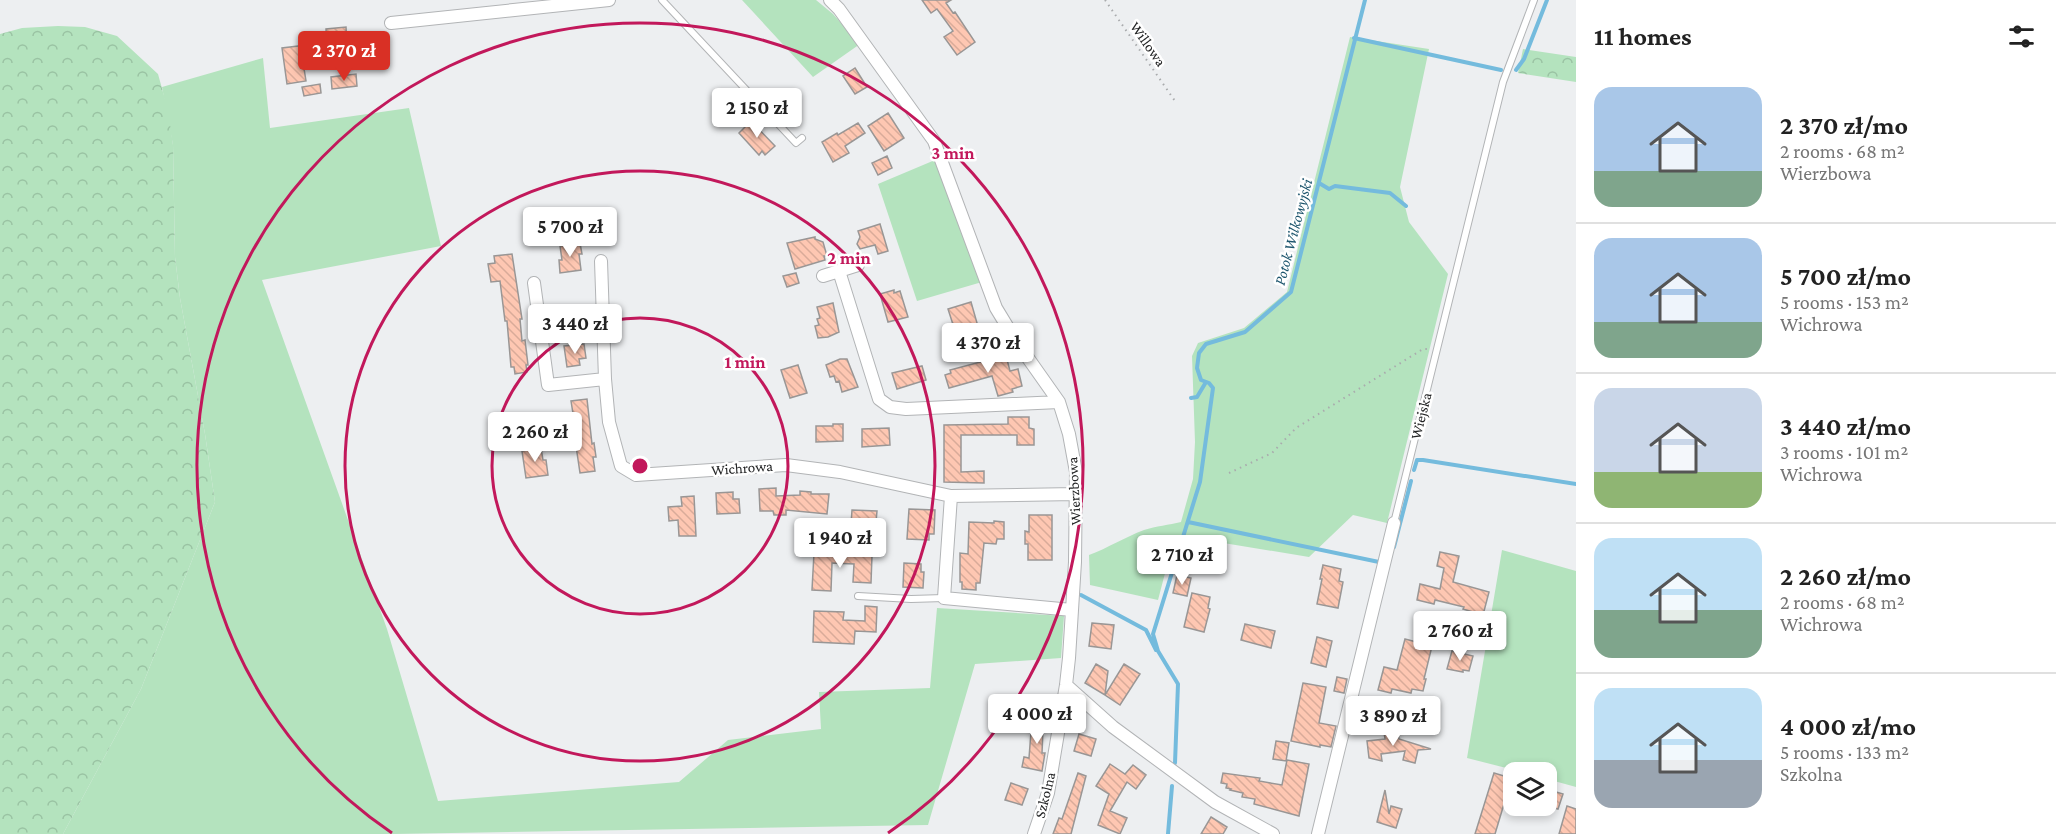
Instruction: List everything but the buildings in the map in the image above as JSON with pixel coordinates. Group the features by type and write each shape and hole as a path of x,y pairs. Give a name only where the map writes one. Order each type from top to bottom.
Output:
{"street":[{"path":"391,23 609,0"},
{"name":"Wierzbowa","path":"830,0 839,9 934,141 996,308 1059,402 1069,434 1076,472 1076,562 1066,685"},
{"name":"Wichrowa","path":"601,261 605,379 609,422 621,466 636,476 786,465 840,472 951,496 1076,494"},
{"path":"823,276 858,265"},
{"path":"839,271 879,399 890,407 906,409 1059,402"},
{"path":"534,283 548,385 605,379"},
{"path":"951,496 944,598 1072,610"},
{"name":"Wiejska","path":"1318,834 1394,523"},
{"path":"1066,685 1113,727 1215,801 1273,834"},
{"name":"Szkolna","path":"1034,834 1048,793 1066,685"}],"lane":[{"path":"662,0 796,143 802,138"},
{"name":"Wiejska","path":"1394,523 1503,82 1534,0"},
{"path":"858,596 944,598"}],"path":[{"name":"Willowa","path":"1105,0 1175,101"},
{"path":"1229,473 1272,453 1296,428 1423,349 1438,348"}],"green space":[{"path":"742,0 816,0 833,14 860,44 813,77"},
{"path":"85,27 117,36 158,74 168,110 173,145 175,257 180,298 215,502 141,689 63,834 0,834 0,34 22,28"},
{"path":"1350,37 1429,49 1400,187 1409,222 1448,274 1387,523 1353,515 1309,557 1175,535 1158,600 1090,585 1089,555 1144,530 1181,522 1193,479 1195,442 1192,356 1198,343 1244,328 1287,292"},
{"path":"1523,49 1576,57 1576,82 1518,73"},
{"path":"263,58 270,128 409,108 441,246 262,280 387,629 438,801 679,782 728,740 821,729 819,692 930,688 937,608 1064,616 1061,658 975,664 928,825 393,834 63,834 141,689 215,502 180,298 175,257 173,145 162,87"},
{"path":"935,160 982,282 917,301 878,184"},
{"path":"1502,550 1576,571 1576,787 1557,782 1557,762 1503,762 1503,767 1467,758"}],"waterway":[{"name":"Potok Wilkowyjski","path":"1175,763 1178,684 1158,651 1153,634 1200,482 1213,388 1209,383 1201,380 1197,368 1199,353 1206,344 1245,332 1291,292 1365,0"},
{"path":"1516,70 1524,59 1547,0"},
{"path":"1354,38 1501,70"},
{"path":"1319,183 1329,189 1335,186 1390,193 1406,206"},
{"path":"1191,398 1197,397 1206,382"},
{"path":"1414,470 1417,460 1423,460 1576,484"},
{"path":"1394,547 1411,481"},
{"path":"1188,522 1379,562"},
{"path":"1081,595 1146,630 1156,650"},
{"name":"Potok Wilkowyjski","path":"1168,834 1172,786"}]}
